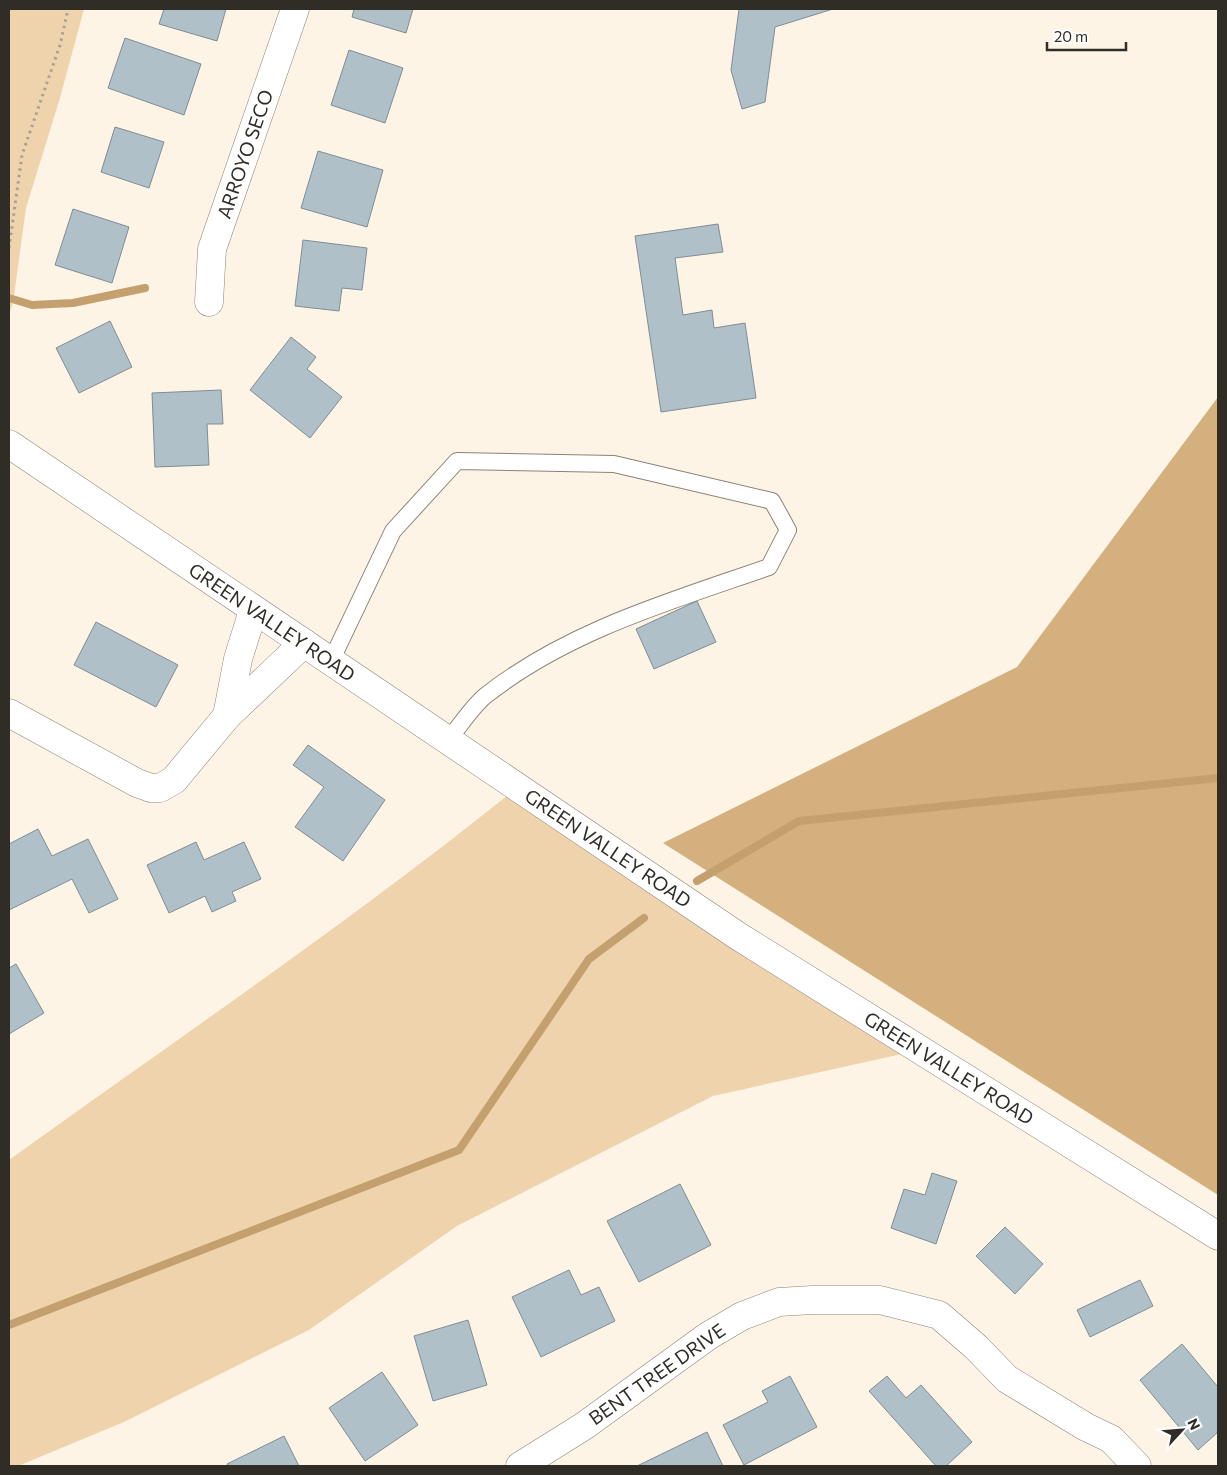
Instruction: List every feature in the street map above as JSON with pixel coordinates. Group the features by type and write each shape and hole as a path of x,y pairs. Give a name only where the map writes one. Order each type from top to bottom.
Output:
{"street":[{"name":"ARROYO SECO","path":"209,302 212,249 294,9"},
{"name":"GREEN VALLEY ROAD","path":"9,444 738,936 1218,1236"},
{"path":"227,716 238,659 253,610"},
{"path":"9,713 150,788 160,788 174,780 227,716 304,643"},
{"name":"BENT TREE DRIVE","path":"520,1466 584,1426 708,1336 742,1316 779,1302 880,1300 939,1315 976,1347 1007,1379 1086,1427 1112,1439 1137,1466"}],"lane":[{"path":"331,661 393,531 457,461 614,464 772,501 788,530 769,567 662,604 564,644 484,697 448,740"}],"path":[{"path":"9,248 22,155 60,45 68,9"}],"shaded area":[{"path":"9,9 84,9 60,98 26,208 13,303 9,314"},
{"path":"1218,397 1218,1195 663,843 1017,667"},
{"path":"518,787 920,1050 713,1096 457,1226 309,1330 124,1422 18,1466 9,1466 9,1160 330,931"}],"building":[{"path":"164,9 226,9 217,41 159,24"},
{"path":"354,9 413,9 406,33 352,17"},
{"path":"739,9 833,9 775,27 765,102 742,109 731,70"},
{"path":"125,38 201,64 184,115 108,88"},
{"path":"349,50 403,68 385,123 331,105"},
{"path":"115,127 164,142 149,188 101,172"},
{"path":"318,151 383,170 367,227 301,208"},
{"path":"73,209 129,227 112,283 55,265"},
{"path":"718,224 723,252 675,258 683,315 712,310 714,328 745,323 756,398 661,412 635,236"},
{"path":"303,240 367,248 362,290 342,288 339,311 295,306"},
{"path":"110,321 132,367 79,393 56,348"},
{"path":"291,337 316,357 307,369 342,397 310,438 250,390"},
{"path":"221,390 223,424 207,424 209,465 155,467 152,393"},
{"path":"697,601 716,642 654,669 636,629"},
{"path":"96,622 178,665 156,707 74,665"},
{"path":"308,745 385,800 343,861 295,827 324,787 293,765"},
{"path":"38,829 52,856 88,839 118,899 89,913 72,879 9,910 9,844"},
{"path":"196,842 204,860 244,842 261,879 232,892 236,901 212,912 205,896 169,913 147,865"},
{"path":"16,964 44,1013 9,1034 9,968"},
{"path":"932,1173 957,1181 936,1244 891,1228 904,1189 925,1195"},
{"path":"680,1184 711,1245 639,1282 607,1221"},
{"path":"1005,1227 1043,1264 1015,1294 976,1256"},
{"path":"569,1270 581,1295 599,1287 615,1321 541,1357 512,1297"},
{"path":"1140,1280 1153,1306 1090,1337 1077,1310"},
{"path":"468,1320 487,1385 433,1401 414,1336"},
{"path":"1182,1344 1218,1387 1218,1432 1198,1450 1140,1380"},
{"path":"382,1372 418,1425 365,1461 329,1408"},
{"path":"790,1376 817,1427 744,1465 723,1425 768,1402 762,1391"},
{"path":"887,1376 906,1398 921,1385 972,1442 946,1466 936,1466 869,1391"},
{"path":"707,1432 723,1466 637,1466"},
{"path":"284,1436 299,1466 228,1466 227,1464"}],"waterway":[{"path":"9,298 32,305 73,303 145,288"},
{"path":"697,881 799,821 1218,778"},
{"path":"9,1325 459,1150 589,959 644,918"}]}
